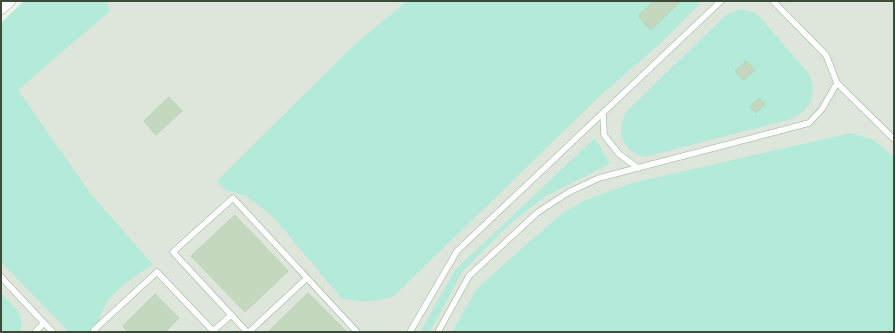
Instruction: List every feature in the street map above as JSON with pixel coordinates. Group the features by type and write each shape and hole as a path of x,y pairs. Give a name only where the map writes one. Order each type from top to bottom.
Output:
{"street":[{"path":"1,9 10,1"}],"lane":[{"path":"410,332 457,251 602,112 721,1"},
{"path":"773,1 826,55 837,83 894,139"},
{"path":"438,332 469,276 538,212 569,192 599,178 808,123 822,109 837,83"},
{"path":"602,112 604,135 619,154 638,168"},
{"path":"307,278 248,332 173,252 233,198 357,332"},
{"path":"96,332 94,330 158,272 213,332 231,315"},
{"path":"1,277 53,332"},
{"path":"34,332 44,323"}],"shaded area":[{"path":"24,1 106,1 110,11 18,90 90,193 153,265 133,278 116,292 103,310 99,320 98,332 69,332 1,262 1,23"},
{"path":"32,1 894,1 894,332 1,332 1,30"},
{"path":"407,1 701,1 699,5 662,42 600,96 394,296 374,301 348,300 341,298 275,219 247,196 225,190 217,181 354,45"},
{"path":"742,9 757,14 810,75 813,90 810,103 801,113 788,120 645,157 631,151 626,146 621,134 621,127 626,112 727,14"},
{"path":"851,133 874,140 894,157 894,332 452,332 477,288 560,215 583,201 632,183"},
{"path":"595,138 610,164 546,196 511,223 462,272 430,332 420,332 455,270"},
{"path":"1,293 20,315 20,332 1,332"}],"building":[{"path":"654,1 681,1 651,30 638,16"},
{"path":"746,61 755,70 744,80 735,71"},
{"path":"169,97 182,111 156,135 144,121"},
{"path":"759,98 765,104 756,113 750,107"},
{"path":"235,215 288,271 245,312 191,256"},
{"path":"308,293 347,332 268,332"},
{"path":"155,294 179,318 165,332 128,332 123,326"}]}
